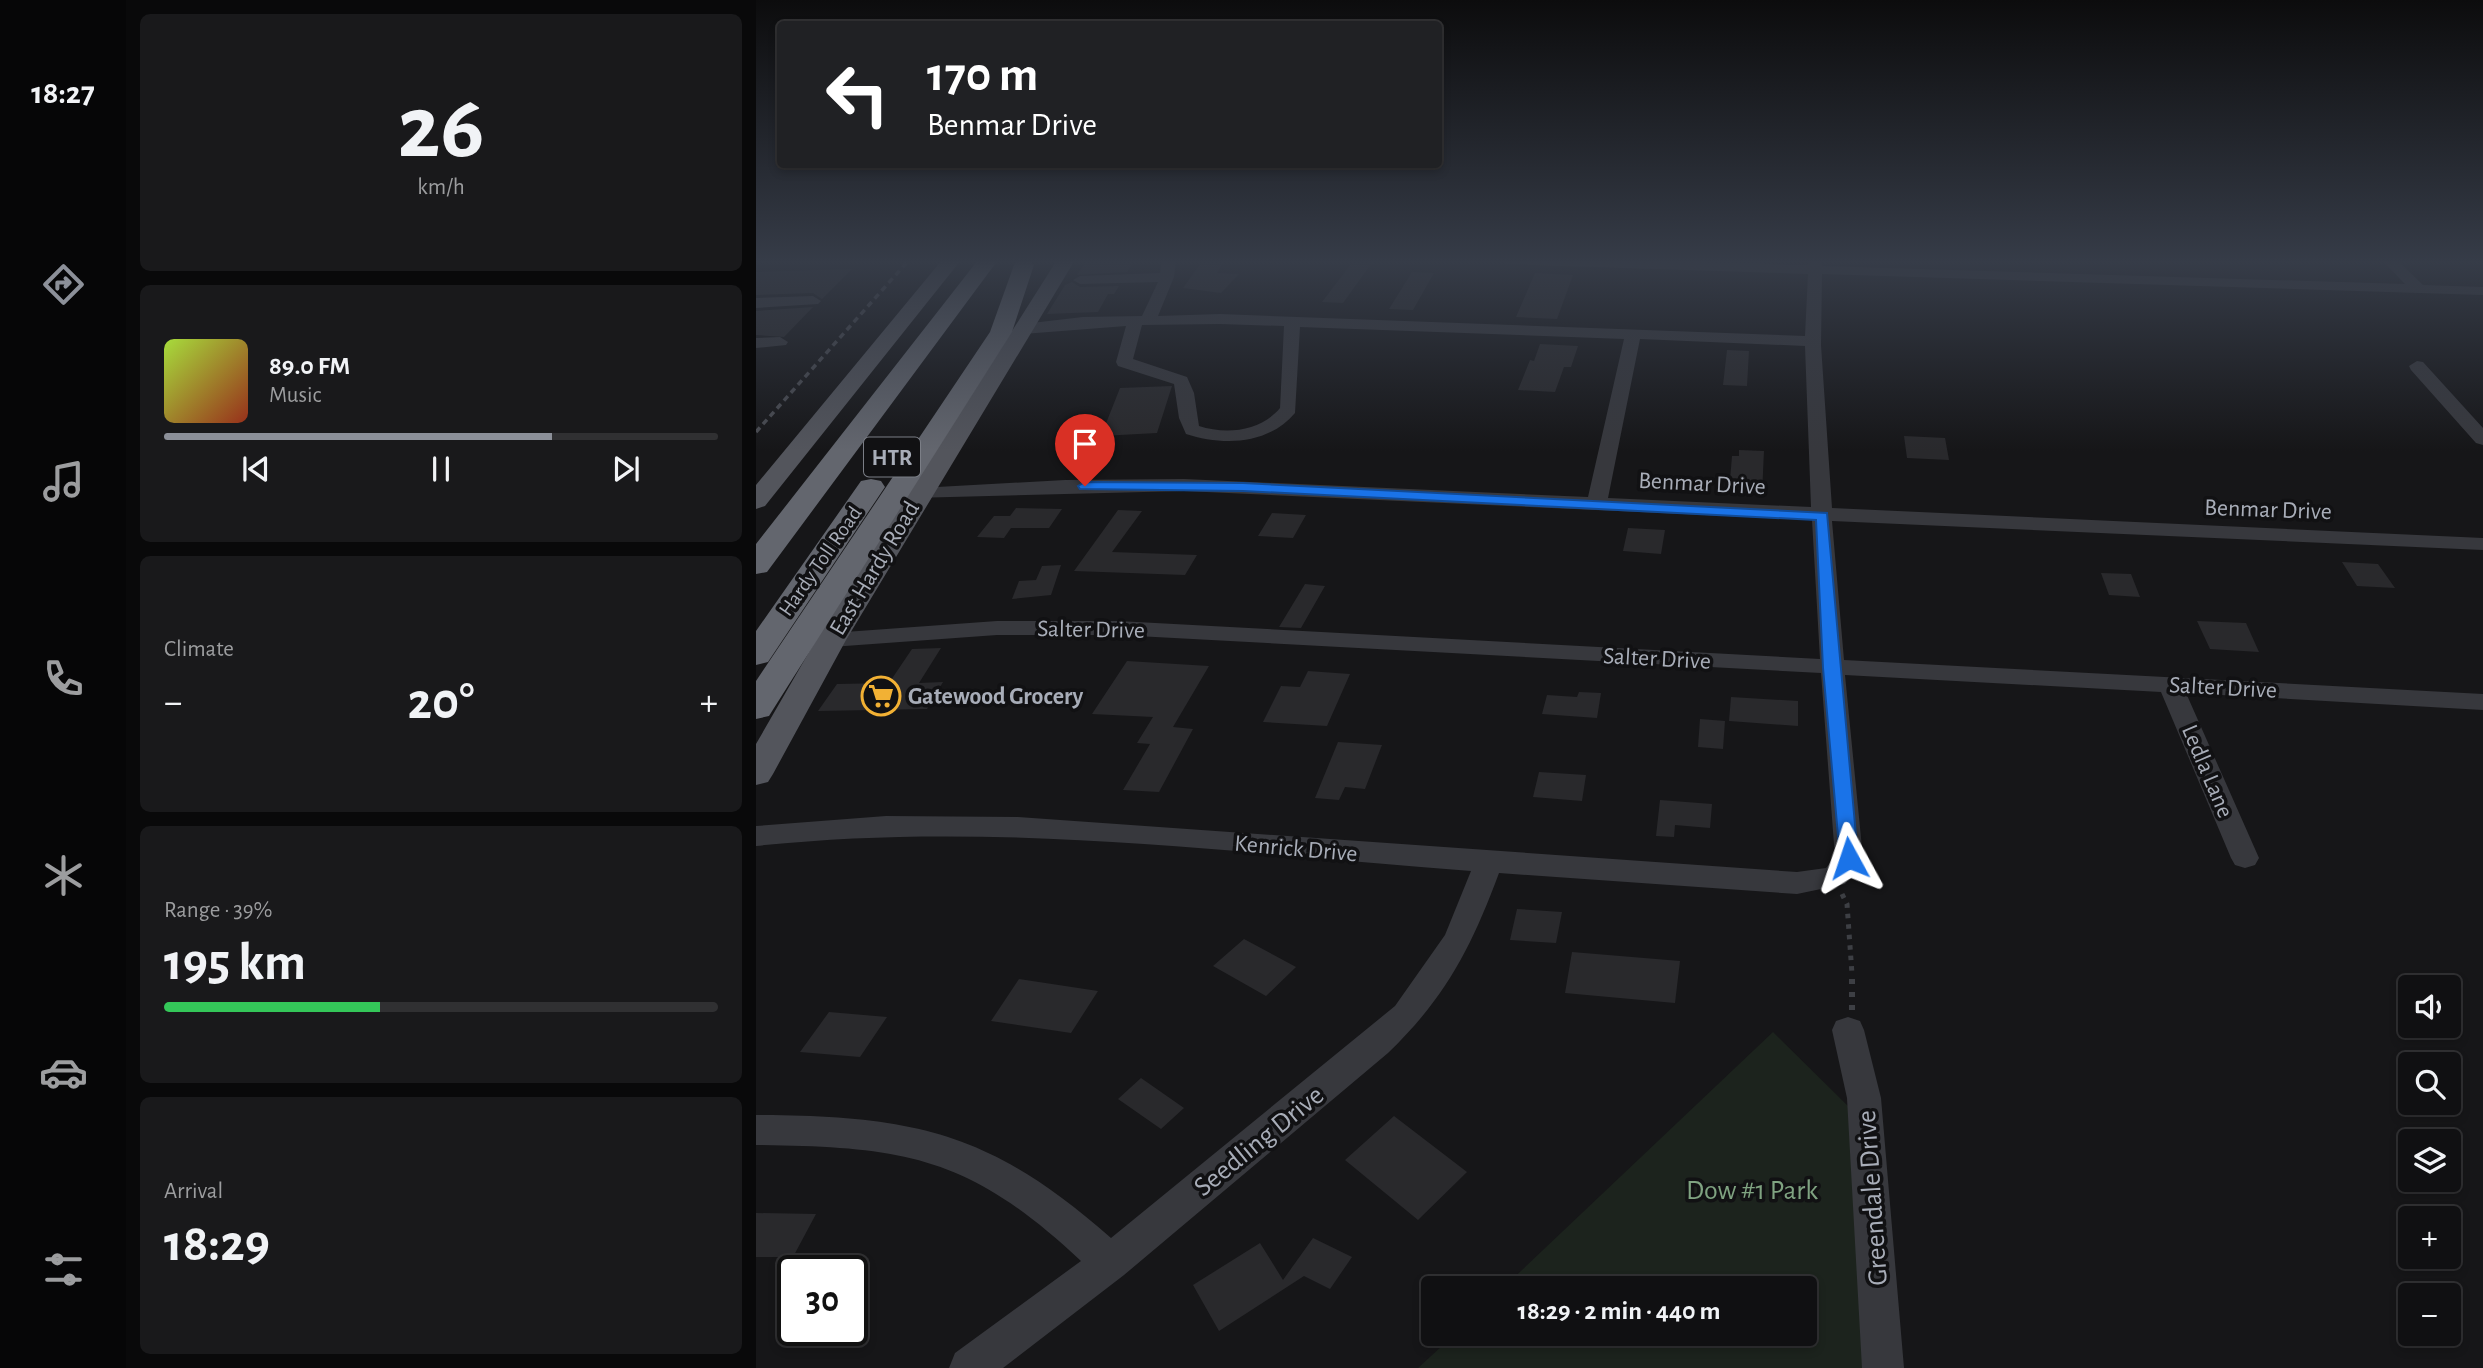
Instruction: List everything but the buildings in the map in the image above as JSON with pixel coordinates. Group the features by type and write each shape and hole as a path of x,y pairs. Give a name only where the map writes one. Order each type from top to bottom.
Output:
{"highway":[{"name":"Hardy Toll Road","path":"756,565 939,324"},
{"name":"Hardy Toll Road","path":"756,655 984,324"},
{"path":"756,708 1005,324"},
{"path":"756,531 857,432"}],"main road":[{"path":"756,501 900,324"},
{"name":"East Hardy Road","path":"756,774 831,639 1027,324"}],"street":[{"path":"1023,328 1056,324"},
{"path":"1140,324 1124,362 1142,370 1174,376 1186,390 1187,422 1192,430 1212,434 1263,430 1284,417 1289,410 1292,324"},
{"path":"1349,324 1813,341"},
{"path":"1813,324 1831,668 1849,858 1835,877"},
{"path":"1597,504 1633,333"},
{"path":"756,343 780,342"},
{"path":"2417,366 2483,439"},
{"name":"Benmar Drive","path":"919,494 1065,486 1184,485 2483,544"},
{"name":"Salter Drive","path":"831,639 997,628 1094,627 2483,702"},
{"name":"Ledla Lane","path":"2171,684 2245,859"},
{"name":"Kenrick Drive","path":"756,836 824,828 960,825 1079,830 1488,864 1797,883 1835,877"},
{"name":"Seedling Drive","path":"970,1368 1110,1262 1376,1043 1406,1015 1460,937 1488,864"},
{"name":"Greendale Drive","path":"1848,1030 1864,1098 1883,1368"},
{"path":"756,1130 834,1129 877,1133 956,1151 1017,1184 1067,1220 1110,1262"}],"path":[{"path":"1835,877 1847,904 1854,998 1848,1030"}],"green space":[{"name":"Dow #1 Park","path":"1773,1032 1849,1107 1863,1368 1418,1368 1442,1346 1817,1346 1817,1276 1516,1276"}],"railway":[{"path":"756,432 852,324"}],"place":[{"name":"Gatewood Grocery","path":"881,696"}],"route":[{"path":"1085,486 1243,487 1822,516 1831,668 1849,858"}]}
